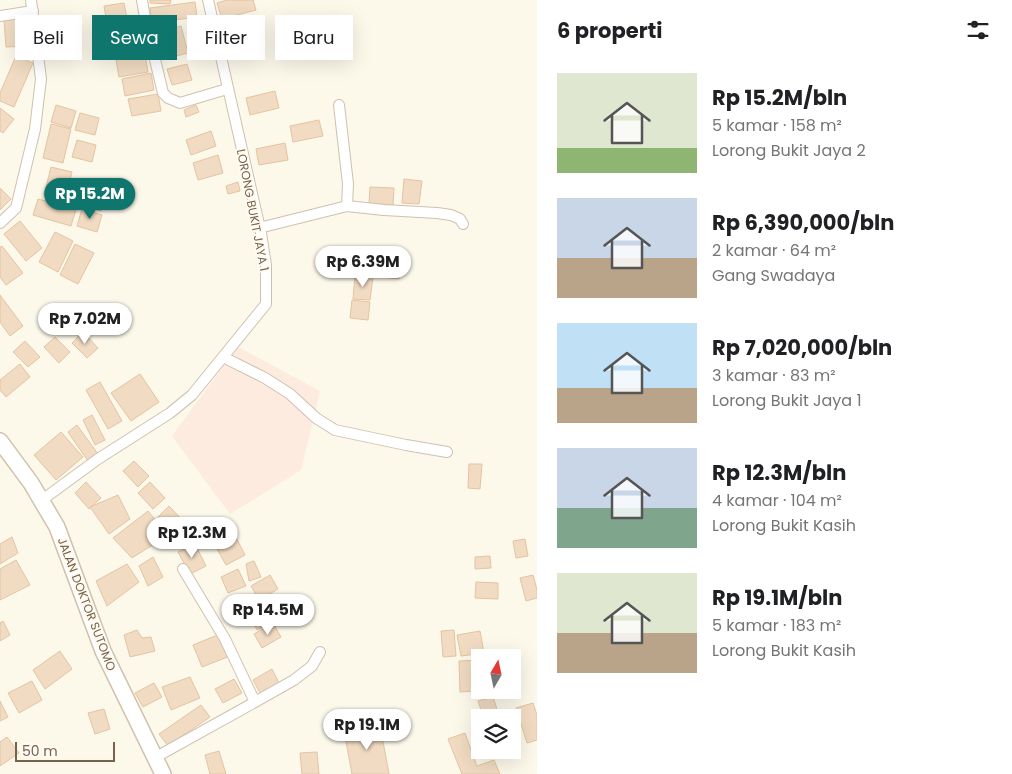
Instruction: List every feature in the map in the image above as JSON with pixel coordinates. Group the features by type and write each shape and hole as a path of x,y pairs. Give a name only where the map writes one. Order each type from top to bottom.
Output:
{"street":[{"path":"0,223 16,208 35,129 40,78 31,0"},
{"path":"142,0 163,93 180,104 227,89"},
{"name":"LORONG BUKIT JAYA 1","path":"42,500 98,459 170,413 192,395 266,304 266,265 260,228 208,0"},
{"path":"0,16 33,11"},
{"path":"339,105 348,184 347,206"},
{"path":"260,228 347,206 384,210 437,212 460,219 463,224"},
{"path":"223,357 265,378 290,394 316,418 335,430 406,446 448,452"},
{"name":"JALAN DOKTOR SUTOMO","path":"0,441 42,500 57,527 103,651 163,774"},
{"path":"183,570 225,638 255,702"},
{"path":"156,757 294,680 312,666 320,652"}],"shaded area":[{"path":"238,347 320,391 301,470 230,514 172,436"}],"building":[{"path":"150,0 171,0 170,4 150,3"},
{"path":"227,0 253,0 256,10 237,15 221,15 217,3"},
{"path":"195,2 197,15 187,15 187,18 177,20 177,15 151,15 150,8"},
{"path":"124,3 126,15 106,15 104,6"},
{"path":"15,19 15,46 6,47 4,20"},
{"path":"181,26 187,53 177,56 177,27"},
{"path":"15,58 15,60 26,60 33,63 14,107 0,101 0,93"},
{"path":"116,60 146,60 148,72 119,77"},
{"path":"187,64 192,80 172,85 167,69"},
{"path":"151,73 154,90 125,96 122,79"},
{"path":"275,91 279,108 250,115 246,98"},
{"path":"158,94 161,111 132,116 128,99"},
{"path":"56,105 76,111 71,128 51,122"},
{"path":"196,105 199,112 186,117 184,110"},
{"path":"0,108 14,119 3,133 0,131"},
{"path":"80,113 99,118 95,135 75,130"},
{"path":"319,120 323,136 293,142 290,126"},
{"path":"51,124 71,129 63,163 43,158"},
{"path":"211,131 216,146 191,155 186,140"},
{"path":"77,140 96,145 92,162 72,157"},
{"path":"285,143 288,160 259,165 256,149"},
{"path":"218,155 223,173 198,180 193,163"},
{"path":"51,167 72,172 65,200 44,195"},
{"path":"404,179 422,181 419,204 402,203"},
{"path":"238,182 240,191 228,194 226,186"},
{"path":"370,187 394,188 393,205 369,204"},
{"path":"0,188 11,199 0,210"},
{"path":"86,189 106,194 101,211 82,206"},
{"path":"38,199 76,209 71,226 33,215"},
{"path":"82,209 102,215 97,232 77,226"},
{"path":"20,221 42,248 26,261 4,234"},
{"path":"55,232 73,241 58,272 39,262"},
{"path":"75,244 94,253 78,284 60,275"},
{"path":"2,246 23,273 6,285 0,277 0,247"},
{"path":"384,259 401,261 399,279 381,277"},
{"path":"355,275 373,277 370,300 353,299"},
{"path":"0,295 23,326 10,336 0,322"},
{"path":"352,300 370,302 368,320 350,318"},
{"path":"83,332 98,348 87,358 72,343"},
{"path":"55,337 70,352 59,363 44,347"},
{"path":"25,341 40,357 28,367 13,352"},
{"path":"20,364 30,377 6,397 0,390 0,380"},
{"path":"140,374 159,402 131,421 111,393"},
{"path":"100,382 122,421 108,429 86,390"},
{"path":"92,415 105,440 95,445 83,420"},
{"path":"77,425 98,454 88,461 68,432"},
{"path":"61,432 83,457 56,480 34,455"},
{"path":"134,461 149,476 138,487 123,471"},
{"path":"469,464 482,464 480,489 468,488"},
{"path":"86,482 101,498 89,509 75,493"},
{"path":"150,482 165,498 153,509 138,493"},
{"path":"118,495 130,519 109,534 90,507"},
{"path":"169,506 184,522 173,533 158,517"},
{"path":"148,511 168,535 132,558 113,538"},
{"path":"227,520 245,555 226,565 207,531"},
{"path":"12,537 18,553 0,564 0,544"},
{"path":"525,539 528,556 516,558 513,541"},
{"path":"195,544 206,566 190,574 178,552"},
{"path":"490,556 491,568 475,569 475,557"},
{"path":"153,557 163,577 148,586 139,566"},
{"path":"16,560 30,585 0,600 0,569"},
{"path":"254,561 261,577 249,581 246,564"},
{"path":"127,564 139,582 107,606 96,581"},
{"path":"238,569 246,586 228,593 221,577"},
{"path":"270,575 278,589 259,600 251,586"},
{"path":"533,575 537,598 526,601 520,578"},
{"path":"476,582 498,583 498,599 475,598"},
{"path":"267,612 273,622 257,630 252,620"},
{"path":"3,621 10,635 0,641 0,623"},
{"path":"273,623 281,637 262,648 254,634"},
{"path":"137,630 142,638 151,637 155,651 130,657 124,635"},
{"path":"454,630 456,656 443,657 441,631"},
{"path":"480,631 483,649 471,649 471,655 461,656 457,635"},
{"path":"220,634 230,656 202,667 193,645"},
{"path":"60,651 72,669 45,689 33,670"},
{"path":"471,660 471,691 460,692 459,661"},
{"path":"272,669 279,683 260,693 253,680"},
{"path":"190,677 200,698 171,710 162,687"},
{"path":"234,679 242,693 223,703 215,689"},
{"path":"32,681 42,700 19,713 8,693"},
{"path":"154,683 162,697 143,707 135,693"},
{"path":"494,699 497,709 481,709 478,701"},
{"path":"0,701 8,717 0,721"},
{"path":"533,703 537,715 537,740 527,743 521,724 521,709 516,708"},
{"path":"201,705 210,717 168,746 159,734"},
{"path":"104,709 110,729 95,734 88,713"},
{"path":"380,725 389,774 352,774 344,731"},
{"path":"465,733 471,750 471,759 474,759 477,766 494,760 500,774 462,774 448,739"},
{"path":"7,737 19,753 0,766 0,742"},
{"path":"219,751 226,774 210,774 205,755"},
{"path":"317,752 319,774 302,774 300,753"}]}
